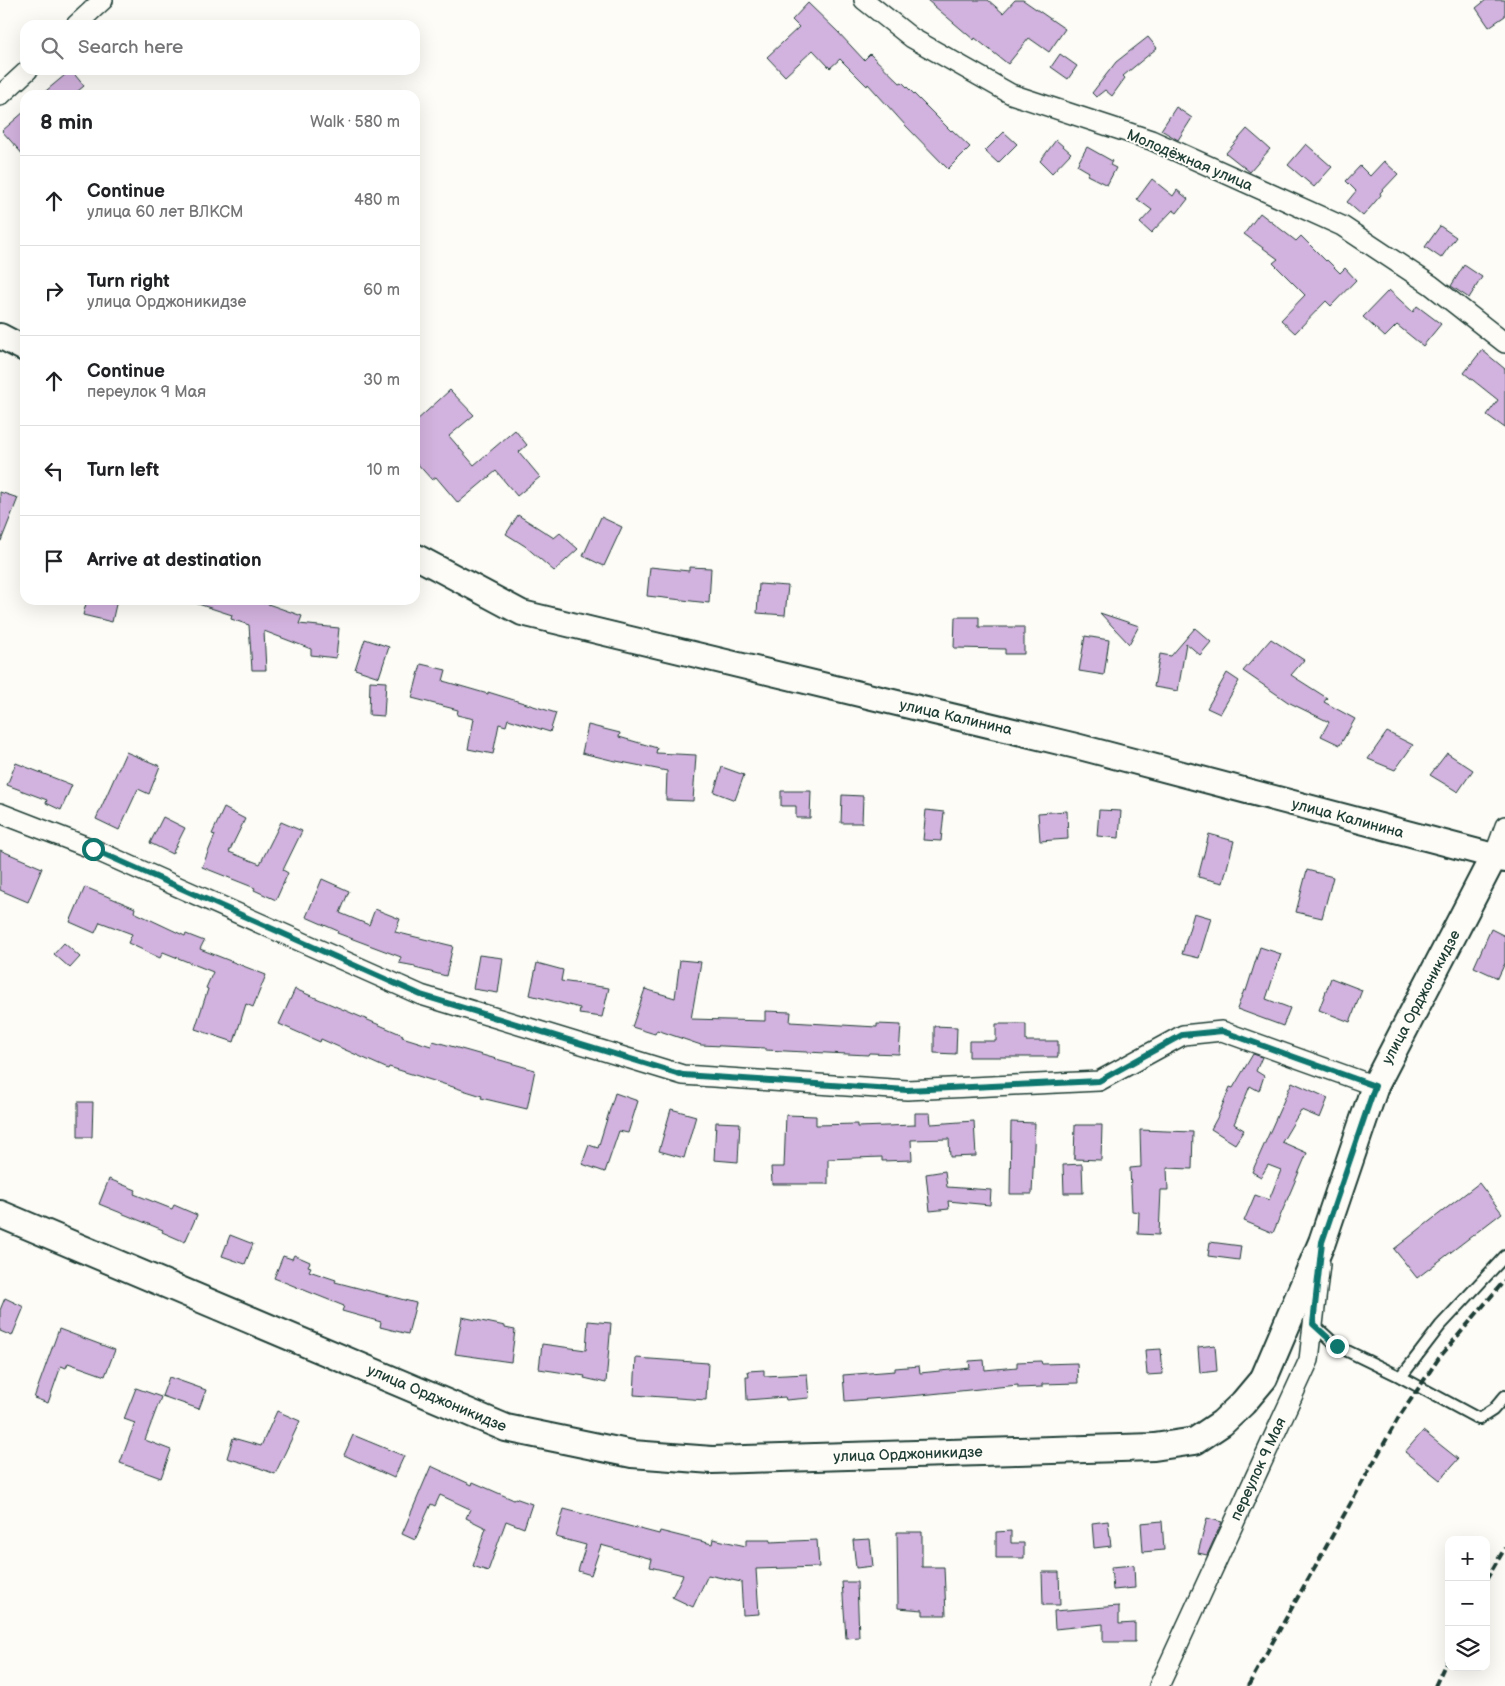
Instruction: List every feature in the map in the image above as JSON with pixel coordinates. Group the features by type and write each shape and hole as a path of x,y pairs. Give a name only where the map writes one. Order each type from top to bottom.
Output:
{"main road":[{"name":"улица Орджоникидзе","path":"0,1214 506,1428 632,1454 712,1460 1154,1447 1195,1441 1222,1423 1243,1403 1264,1378 1322,1242 1375,1086 1500,858"}],"street":[{"path":"81,20 103,0"},
{"name":"Молодёжная улица","path":"864,0 912,38 1011,94 1151,140 1342,226 1431,285 1505,343"},
{"path":"0,96 23,75"},
{"path":"0,336 20,346"},
{"name":"улица Калинина","path":"420,559 522,613 1076,746 1500,858"},
{"path":"0,813 93,849 421,995 683,1075 907,1090 1099,1081 1182,1035 1222,1031 1375,1086"},
{"path":"1500,858 1505,826"},
{"name":"переулок 9 Мая","path":"1159,1686 1308,1360 1322,1242"}],"lane":[{"path":"1401,1377 1440,1326 1505,1256"},
{"path":"1313,1324 1337,1346 1401,1377 1479,1419 1493,1410 1505,1396"}],"building":[{"path":"927,0 988,0 1003,13 1015,0 1023,0 1065,29 1049,52 1029,38 1008,64 975,38 974,40"},
{"path":"1486,0 1505,0 1505,16 1489,27 1476,8"},
{"path":"808,3 864,60 870,54 970,147 948,169 868,84 867,86 840,59 830,68 813,50 785,76 767,57 799,27 792,20"},
{"path":"1148,37 1157,48 1123,76 1125,78 1112,96 1105,90 1096,97 1092,93 1116,62"},
{"path":"1060,54 1077,66 1068,79 1051,67"},
{"path":"65,75 75,75 84,86 79,90 47,90"},
{"path":"1176,107 1192,118 1178,140 1161,130"},
{"path":"20,115 20,151 2,131"},
{"path":"1247,129 1270,149 1250,172 1226,153"},
{"path":"1004,132 1017,144 998,163 985,151"},
{"path":"1056,140 1071,153 1052,173 1040,161"},
{"path":"1306,144 1332,167 1314,187 1288,165"},
{"path":"1087,147 1112,161 1110,165 1116,168 1107,185 1087,175 1089,172 1077,165"},
{"path":"1384,161 1398,174 1380,193 1381,195 1363,216 1347,202 1356,191 1346,181 1360,166 1370,176"},
{"path":"1152,179 1173,196 1177,190 1188,199 1177,213 1173,210 1151,233 1140,223 1152,210 1137,199"},
{"path":"1260,213 1296,241 1301,236 1340,273 1345,268 1356,280 1331,306 1326,301 1295,333 1281,320 1305,295 1273,263 1278,259 1244,234"},
{"path":"1440,226 1456,237 1441,258 1425,247"},
{"path":"1464,265 1482,277 1469,298 1451,286"},
{"path":"1389,290 1413,312 1417,306 1441,324 1423,346 1397,325 1385,337 1363,317"},
{"path":"1482,350 1505,369 1505,428 1487,415 1498,400 1464,373"},
{"path":"450,390 474,415 449,436 474,465 515,430 527,445 519,452 540,477 517,496 496,471 458,503 436,477 432,480 420,467 420,417"},
{"path":"0,492 18,498 1,541 0,541"},
{"path":"518,515 554,538 560,533 578,549 554,571 525,546 506,534"},
{"path":"601,517 622,527 604,566 583,556"},
{"path":"650,567 689,571 689,567 711,568 709,603 647,596"},
{"path":"759,584 788,586 785,615 757,613"},
{"path":"86,605 116,605 112,622 83,615"},
{"path":"201,605 271,605 302,616 299,624 339,628 336,658 311,655 311,649 264,631 266,670 252,670 249,625 231,619 232,615"},
{"path":"1100,613 1139,626 1129,644"},
{"path":"955,617 979,617 979,627 1024,627 1024,654 1005,654 1005,649 954,648"},
{"path":"1195,628 1211,642 1200,655 1186,643 1178,691 1154,687 1160,654 1171,656"},
{"path":"1085,636 1109,640 1104,675 1079,671"},
{"path":"365,639 389,647 379,677 355,669"},
{"path":"1271,639 1304,660 1291,675 1327,698 1324,702 1355,719 1340,745 1321,736 1329,722 1288,702 1243,671"},
{"path":"421,664 446,670 443,681 488,694 488,692 556,713 550,732 508,719 506,726 499,724 493,754 468,749 474,719 457,715 458,710 412,698"},
{"path":"1227,673 1239,681 1220,714 1207,708"},
{"path":"370,681 386,682 384,716 369,715"},
{"path":"588,725 620,733 619,737 657,748 656,753 696,755 693,801 666,800 667,771 582,753"},
{"path":"1387,732 1413,745 1395,770 1368,759"},
{"path":"126,752 160,766 149,794 138,789 119,830 96,819"},
{"path":"1447,753 1473,770 1458,792 1430,775"},
{"path":"16,763 72,785 61,810 46,803 47,800 7,785"},
{"path":"722,767 744,775 735,800 714,792"},
{"path":"781,791 811,791 810,818 796,818 796,806 781,806"},
{"path":"842,795 863,796 862,823 841,823"},
{"path":"224,808 245,819 229,852 260,864 281,822 302,831 283,870 288,873 276,900 254,890 255,888 202,867 215,835 212,834"},
{"path":"926,810 944,812 941,841 923,840"},
{"path":"1099,810 1121,811 1119,838 1097,836"},
{"path":"1067,811 1068,839 1040,841 1038,813"},
{"path":"163,817 185,828 172,854 150,843"},
{"path":"1209,834 1234,841 1223,883 1198,877"},
{"path":"0,850 42,868 28,902 0,890"},
{"path":"1307,870 1333,877 1322,918 1296,912"},
{"path":"322,879 349,891 340,913 369,925 375,909 400,919 395,932 453,946 446,976 399,963 401,957 337,933 338,931 306,917"},
{"path":"85,887 135,908 134,912 185,936 186,934 204,941 200,949 266,975 253,1007 246,1004 234,1042 195,1029 208,989 206,988 213,972 163,952 160,958 128,943 132,934 100,922 95,933 70,922"},
{"path":"1194,913 1211,918 1199,958 1182,954"},
{"path":"1491,929 1505,936 1505,963 1498,978 1474,967"},
{"path":"64,943 80,957 70,968 54,954"},
{"path":"1260,947 1281,954 1266,999 1290,1008 1283,1026 1237,1009 1244,990 1246,991"},
{"path":"479,955 503,958 498,993 473,989"},
{"path":"680,960 701,962 691,1019 765,1021 765,1011 791,1012 790,1022 877,1027 877,1024 901,1025 899,1054 869,1053 868,1055 701,1045 657,1030 655,1034 632,1027 645,989 675,998"},
{"path":"537,963 563,970 561,981 609,988 602,1017 579,1014 580,1008 530,995"},
{"path":"1331,978 1362,990 1350,1022 1319,1010"},
{"path":"295,989 403,1035 402,1037 431,1046 433,1041 535,1070 527,1109 481,1098 482,1096 389,1067 388,1069 321,1039 320,1042 279,1024"},
{"path":"996,1024 1026,1024 1026,1041 1058,1041 1058,1057 969,1057 969,1041 996,1041"},
{"path":"934,1026 957,1027 956,1054 934,1053"},
{"path":"1253,1054 1262,1057 1256,1071 1264,1076 1259,1091 1250,1086 1234,1124 1244,1130 1235,1144 1211,1129 1230,1087 1233,1088"},
{"path":"1292,1082 1328,1098 1320,1118 1301,1110 1282,1142 1307,1153 1273,1233 1244,1221 1255,1195 1269,1200 1281,1170 1268,1165 1261,1177 1252,1172"},
{"path":"615,1093 638,1101 628,1133 619,1131 605,1172 582,1164 589,1145 598,1148"},
{"path":"78,1102 93,1102 92,1137 78,1137"},
{"path":"671,1109 696,1116 684,1158 659,1151"},
{"path":"915,1113 930,1113 931,1124 974,1121 976,1156 950,1157 949,1139 911,1140 912,1160 882,1161 882,1157 828,1159 828,1184 772,1184 771,1167 784,1167 786,1115 816,1116 816,1125 857,1124 857,1127 915,1125"},
{"path":"716,1122 740,1123 738,1162 714,1160"},
{"path":"1011,1122 1035,1123 1032,1194 1010,1194"},
{"path":"1075,1125 1102,1125 1101,1160 1074,1159"},
{"path":"1140,1130 1193,1132 1192,1169 1167,1168 1168,1190 1161,1190 1159,1235 1138,1234 1139,1212 1132,1211 1130,1168 1141,1167"},
{"path":"1082,1164 1083,1193 1064,1193 1063,1165"},
{"path":"945,1171 947,1187 991,1190 990,1205 948,1201 949,1209 930,1211 926,1174"},
{"path":"109,1179 136,1190 134,1194 172,1209 174,1205 197,1215 185,1242 162,1232 163,1230 99,1204"},
{"path":"1479,1183 1502,1213 1417,1278 1394,1249"},
{"path":"230,1235 253,1244 245,1264 222,1256"},
{"path":"1210,1242 1241,1246 1239,1260 1208,1256"},
{"path":"294,1255 310,1262 308,1266 311,1267 309,1271 336,1280 335,1282 416,1303 408,1334 380,1327 381,1322 342,1311 344,1306 274,1278 283,1256 292,1259"},
{"path":"5,1298 24,1307 12,1336 0,1331 0,1310"},
{"path":"462,1317 505,1326 505,1328 515,1330 511,1362 455,1354"},
{"path":"588,1321 611,1323 606,1383 584,1378 585,1376 539,1369 542,1344 586,1350"},
{"path":"59,1329 115,1350 105,1376 68,1363 66,1368 61,1366 48,1403 34,1398"},
{"path":"1215,1345 1217,1371 1200,1373 1198,1347"},
{"path":"1161,1349 1163,1374 1147,1375 1145,1350"},
{"path":"636,1358 708,1363 706,1400 634,1395"},
{"path":"984,1360 985,1370 1017,1367 1017,1362 1041,1361 1042,1364 1077,1363 1078,1383 1042,1384 1042,1387 1018,1388 1018,1385 845,1401 843,1375 895,1371 895,1368 919,1366 920,1373 970,1368 969,1361"},
{"path":"764,1370 764,1376 807,1374 809,1398 786,1400 785,1397 747,1400 746,1377 749,1377 748,1371"},
{"path":"169,1377 206,1390 199,1409 162,1396"},
{"path":"136,1388 161,1397 145,1440 171,1450 161,1478 120,1463 135,1423 124,1419"},
{"path":"277,1411 300,1421 275,1474 227,1458 233,1438 261,1446"},
{"path":"1423,1431 1458,1459 1440,1480 1405,1452"},
{"path":"353,1435 404,1456 394,1478 344,1455"},
{"path":"431,1466 472,1485 473,1482 514,1500 515,1498 532,1504 524,1528 506,1521 488,1571 473,1566 486,1528 466,1518 470,1509 440,1495 435,1506 431,1504 415,1540 402,1534"},
{"path":"564,1509 659,1534 660,1531 712,1544 713,1539 746,1546 746,1540 771,1540 770,1542 817,1540 819,1567 756,1569 759,1614 743,1615 741,1582 708,1575 693,1607 672,1597 683,1575 650,1567 652,1559 601,1545 591,1575 578,1571 586,1545 556,1537"},
{"path":"1207,1518 1222,1522 1207,1555 1198,1553"},
{"path":"1108,1521 1111,1546 1094,1548 1092,1523"},
{"path":"1162,1521 1164,1550 1143,1552 1141,1523"},
{"path":"1011,1531 1011,1543 1024,1543 1024,1558 996,1558 996,1532"},
{"path":"897,1532 922,1532 922,1567 944,1567 946,1615 923,1615 923,1610 898,1608"},
{"path":"870,1539 873,1566 856,1568 853,1540"},
{"path":"1134,1565 1135,1588 1113,1590 1111,1567"},
{"path":"1042,1572 1059,1572 1060,1605 1043,1605"},
{"path":"842,1582 857,1582 859,1637 846,1638"},
{"path":"1119,1606 1119,1624 1135,1623 1135,1642 1103,1642 1103,1624 1055,1629 1054,1611"}],"railway":[{"path":"1248,1686 1399,1417 1439,1358 1505,1280"},
{"path":"1490,1573 1505,1548"},
{"path":"1435,1686 1445,1665"}],"route":[{"path":"93,849 421,995 683,1075 907,1090 1099,1081 1182,1035 1222,1031 1375,1086 1322,1242 1313,1324 1337,1346"}]}
